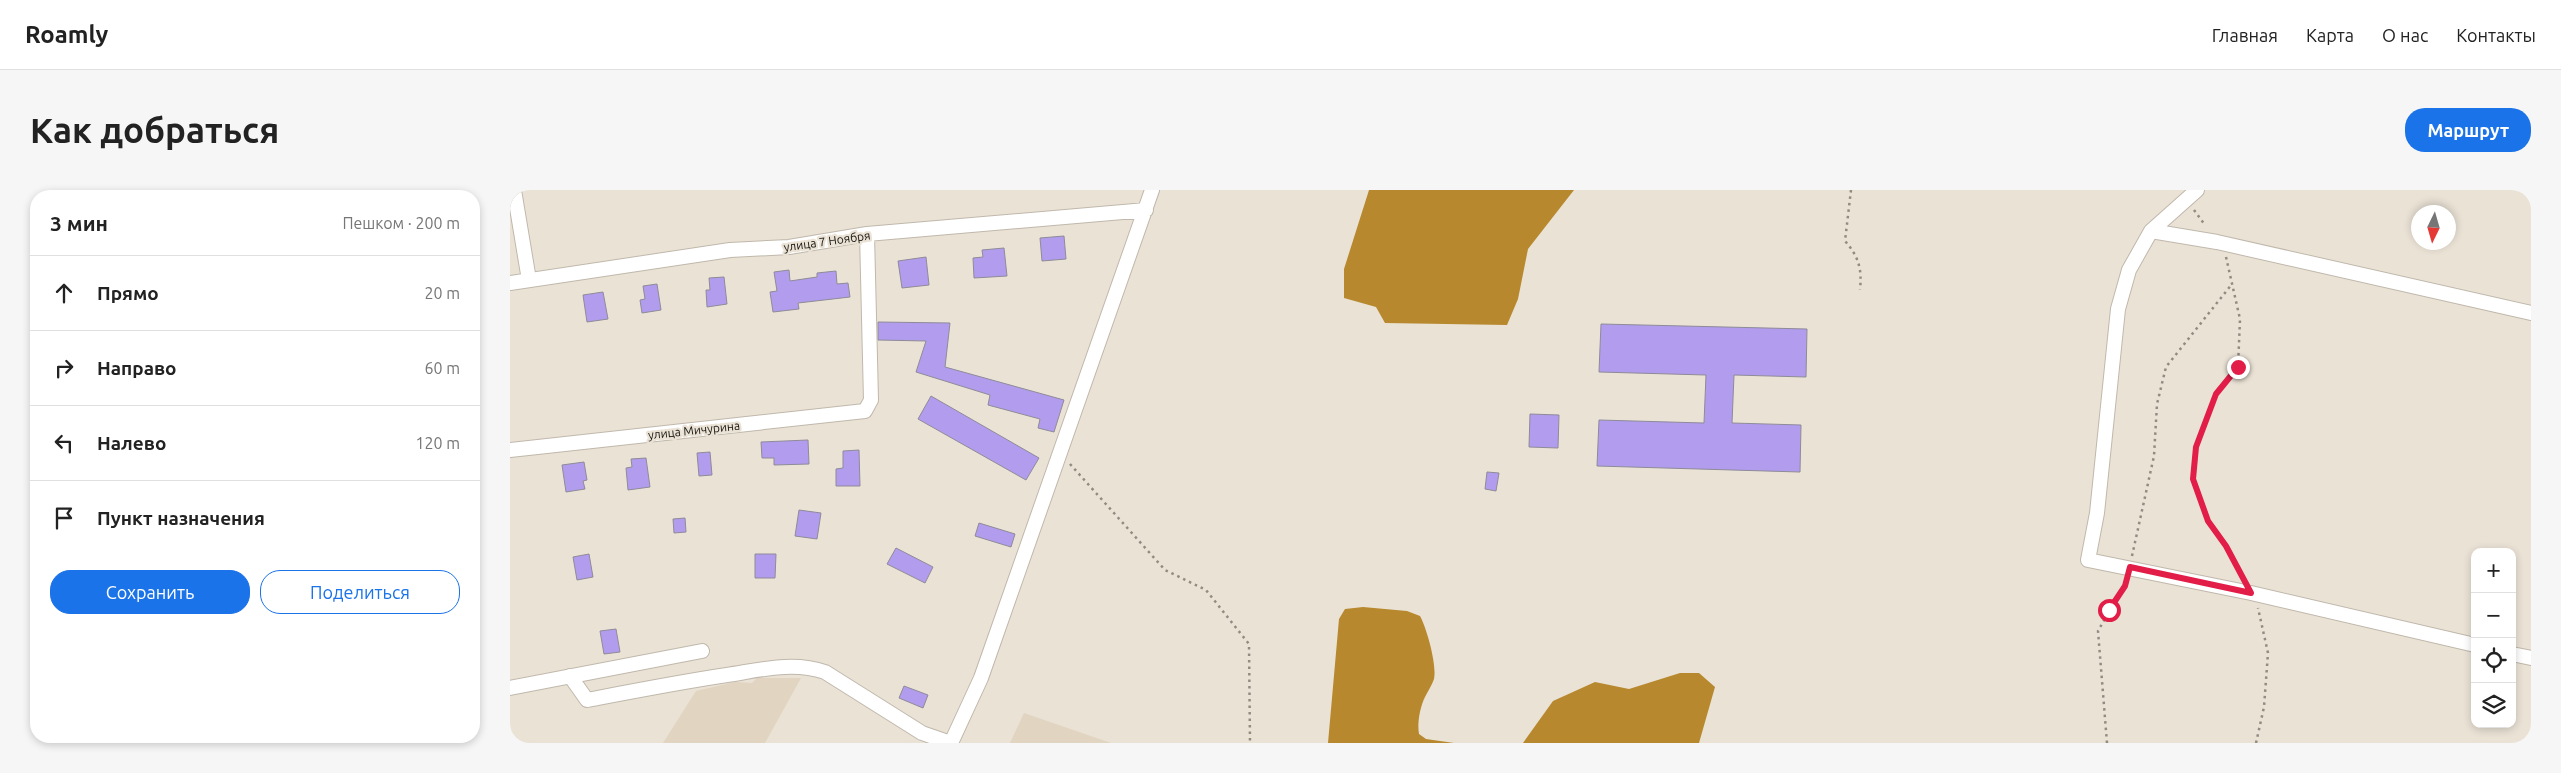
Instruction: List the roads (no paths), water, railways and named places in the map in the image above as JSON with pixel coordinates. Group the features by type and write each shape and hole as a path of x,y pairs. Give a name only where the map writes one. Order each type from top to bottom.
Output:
{"street":[{"path":"514,190 529,280"},
{"path":"570,676 587,700 693,680 783,666 806,667 825,672 922,733 951,743 980,678 1034,532 1059,452 1088,375 1152,190"},
{"path":"2192,195 2151,231 2129,270 2118,309 2097,514 2088,560 2251,593 2471,644"},
{"name":"улица 7 Ноября","path":"510,283 730,250 789,247 867,234 1146,210"},
{"path":"2151,231 2217,242 2531,313"},
{"name":"улица Мичурина","path":"510,450 865,411 871,400 867,234"},
{"path":"510,688 702,651"},
{"path":"2516,655 2531,658"}]}
